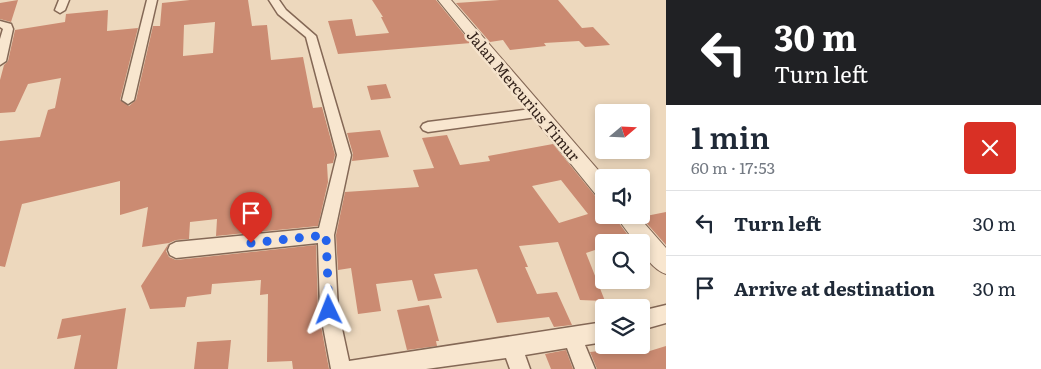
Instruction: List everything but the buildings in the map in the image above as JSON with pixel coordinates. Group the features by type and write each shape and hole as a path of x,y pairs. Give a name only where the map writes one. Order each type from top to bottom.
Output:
{"street":[{"path":"128,100 152,0"},
{"path":"274,0 282,12 312,36 344,156 326,235 329,310 341,369"},
{"name":"Jalan Mercurius Timur","path":"444,0 595,179"},
{"path":"0,24 7,26 8,29 0,61"},
{"path":"428,127 539,112"},
{"path":"632,224 666,264"},
{"path":"176,250 326,235"},
{"path":"650,318 666,314"},
{"path":"354,369 595,333"},
{"path":"572,337 584,369"},
{"path":"512,347 520,369"}],"route":[{"path":"251,243 326,235 329,310"}]}
